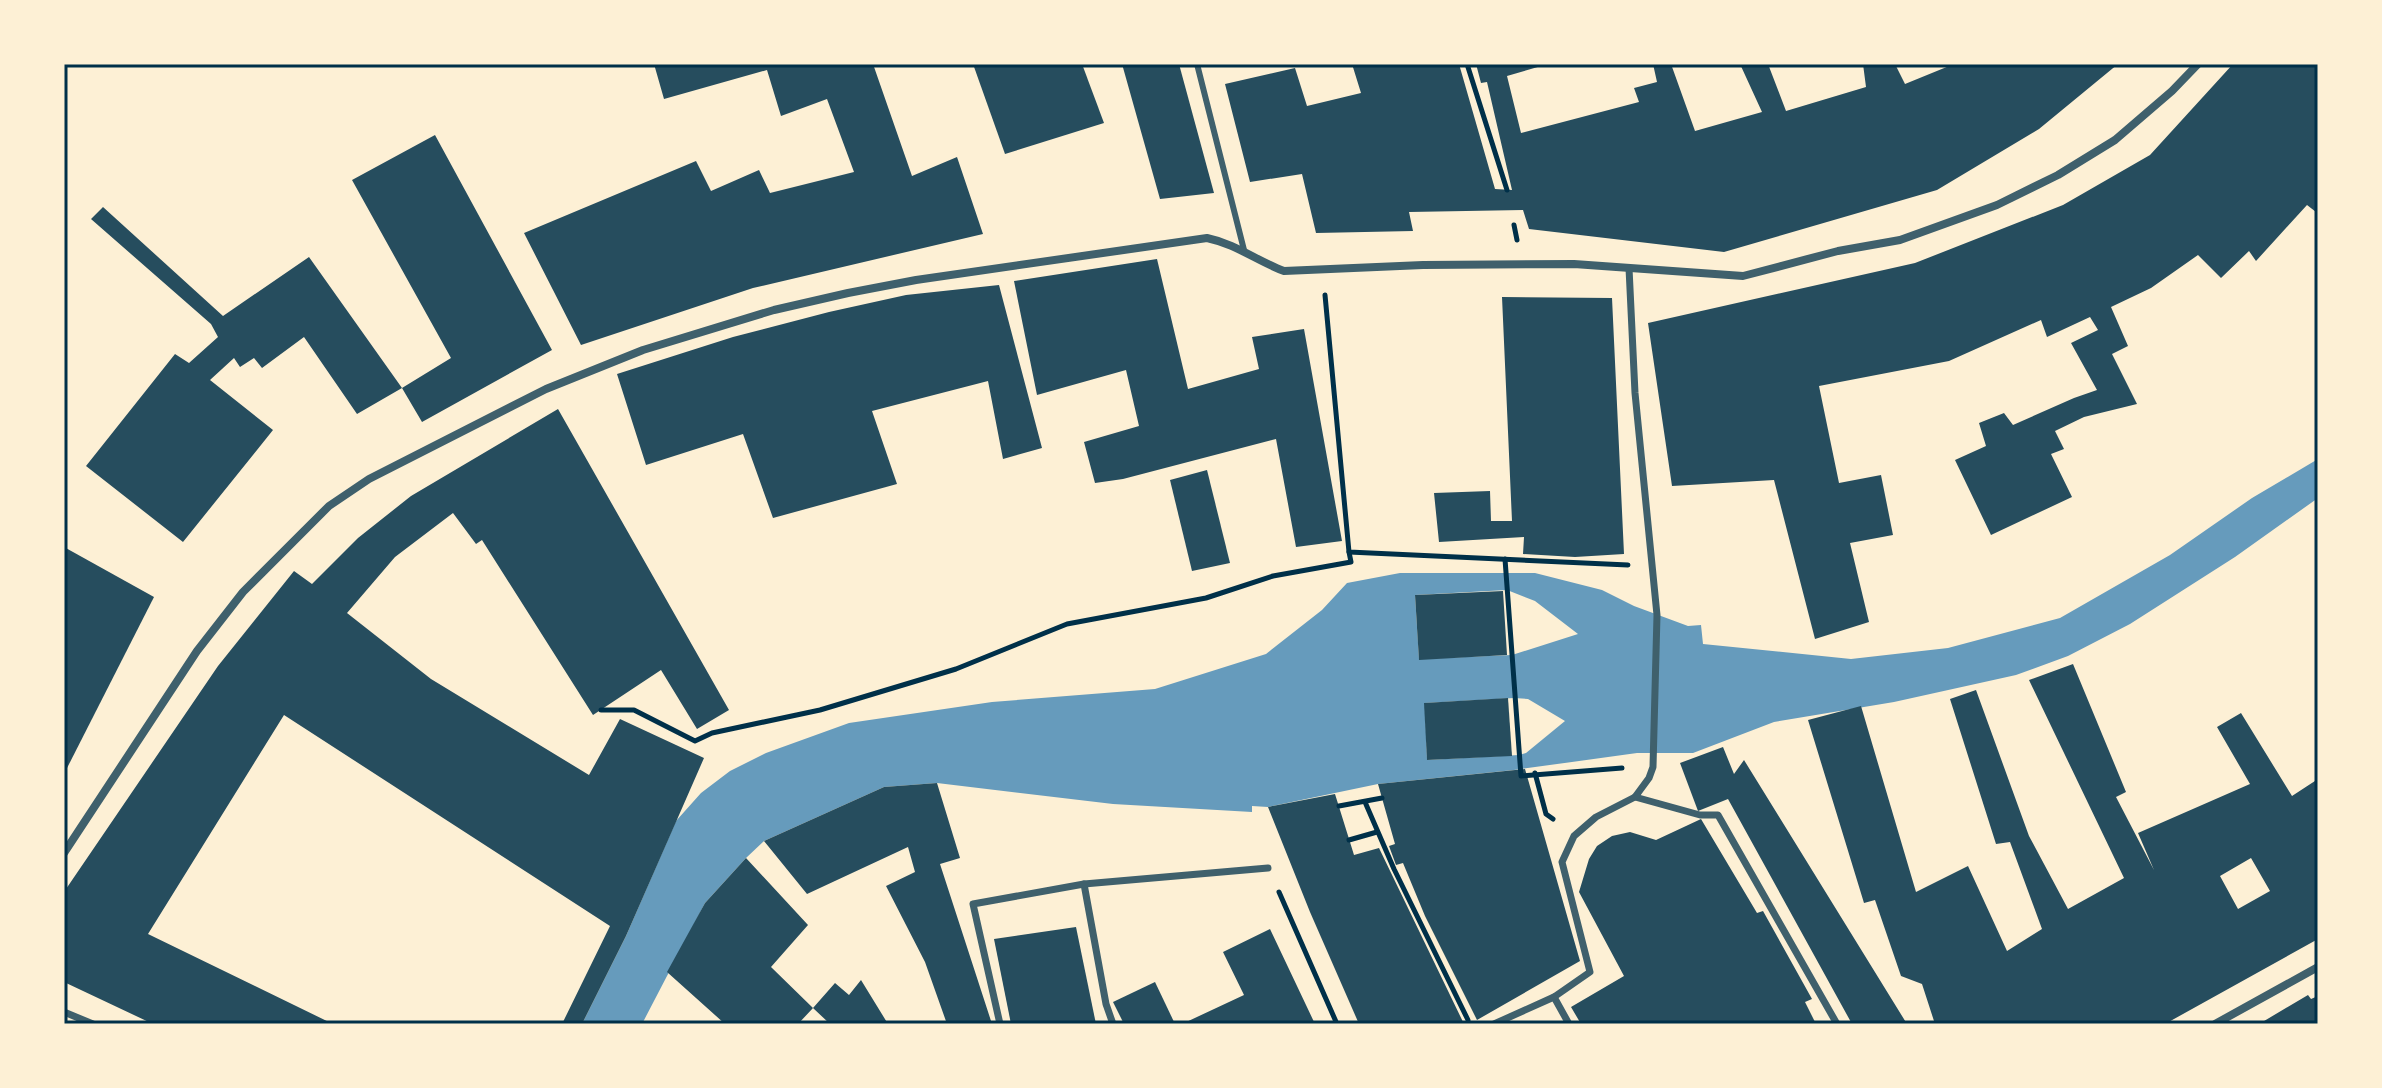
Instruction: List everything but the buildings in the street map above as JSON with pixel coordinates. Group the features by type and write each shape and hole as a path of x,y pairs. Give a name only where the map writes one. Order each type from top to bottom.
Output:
{"street":[{"path":"64,853 197,651 243,592 329,506 381,473 560,384 643,350 774,310 848,293 916,280 1207,238 1229,243 1284,271 1574,264 1743,276 1914,235 1997,205 2115,140 2198,64"},
{"path":"1494,1024 1554,997 1590,972 1562,862 1574,836 1596,817 1635,797 1653,767 1657,615 1635,393 1629,268"},
{"path":"1635,797 1700,815 1718,815 1837,1024"},
{"path":"1000,1024 973,904 1084,884 1268,868"},
{"path":"1084,884 1106,1004 1113,1024"},
{"path":"2215,1024 2318,967"},
{"path":"1554,997 1569,1024"},
{"path":"64,1012 93,1024"}],"lane":[{"path":"1197,64 1244,250"}],"path":[{"path":"1467,64 1507,190"},
{"path":"601,710 634,710 695,741 712,733 820,710 956,669 1067,624 1206,598 1273,576 1351,562 1323,269"},
{"path":"1349,552 1653,567"},
{"path":"1505,559 1521,776 1653,767"},
{"path":"1535,773 1546,814"},
{"path":"1339,806 1382,798"},
{"path":"1365,802 1471,1024"},
{"path":"1349,840 1377,832"},
{"path":"1268,868 1337,1024"}],"water":[{"path":"2318,459 2318,498 2235,557 2130,624 2068,656 2016,675 1894,702 1774,722 1693,753 1637,753 1378,784 1268,807 1252,806 1252,812 1113,804 937,783 884,787 764,841 746,858 705,903 642,1024 582,1024 626,936 676,821 701,793 730,771 766,753 849,723 992,702 1155,689 1266,654 1322,610 1347,583 1400,573 1535,573 1602,590 1634,606 1688,626 1701,625 1703,644 1851,659 1948,648 2060,618 2170,555 2252,498","holes":["1507,590 1535,601 1578,634 1512,655 1419,659 1415,595","1528,699 1565,721 1526,753 1519,755 1427,760 1425,703"]}]}
